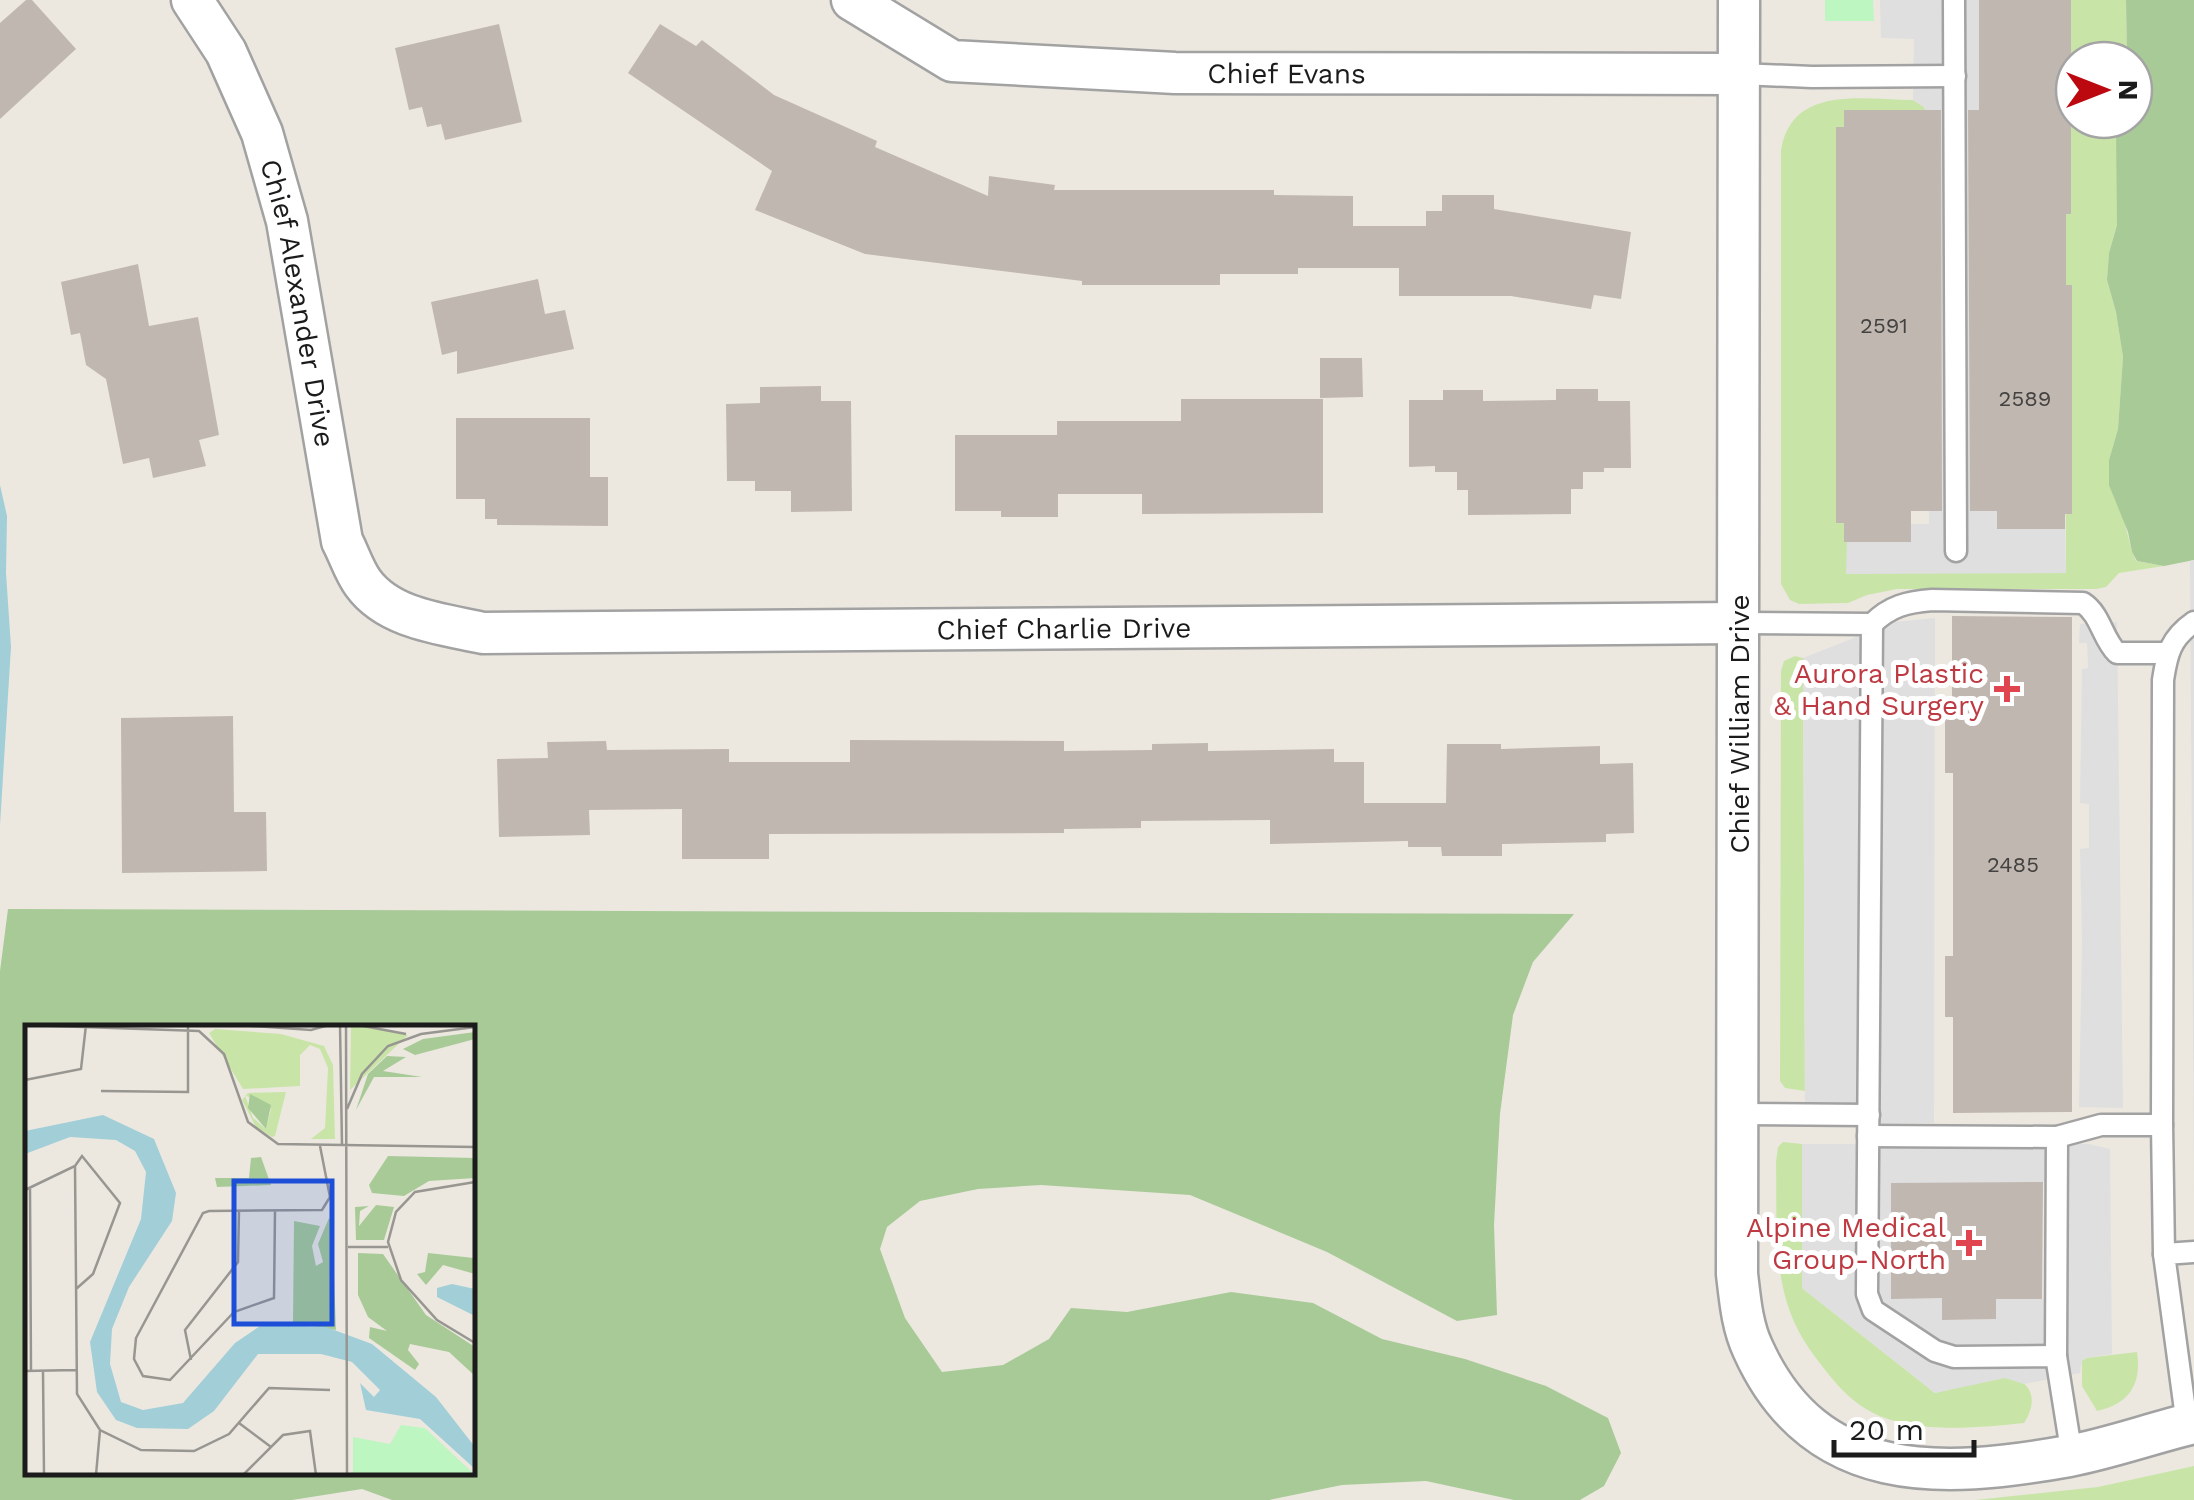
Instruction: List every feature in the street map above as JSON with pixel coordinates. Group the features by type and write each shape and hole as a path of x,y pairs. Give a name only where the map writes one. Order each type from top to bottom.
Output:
{"street":[{"name":"Chief Alexander Drive","path":"192,0 226,52 262,133 287,220 342,541 364,584 390,608"},
{"name":"Chief Evans","path":"852,0 952,60 1175,73 1740,74"},
{"name":"Chief William Drive","path":"1740,0 1736,1274 1752,1348 1790,1407 1810,1427 1841,1447 1874,1461 1910,1468 1984,1466 2072,1456 2190,1424"},
{"name":"Chief Charlie Drive","path":"390,608 482,634 1739,622"}],"lane":[{"path":"1954,0 1956,552"},
{"path":"1740,74 1955,76"},
{"path":"2056,1356 1954,1357 1935,1351 1873,1310 1866,1294 1872,624 1885,611 1913,601 2083,603 2094,610 2107,643 2117,653 2167,653"},
{"path":"1739,622 1872,624"},
{"path":"2190,1424 2164,1254 2163,680 2167,653 2182,630 2194,622"},
{"path":"1738,1114 2057,1137 2101,1125 2162,1125"},
{"path":"2057,1137 2056,1356 2072,1456"},
{"path":"2164,1254 2194,1252"}],"green space":[{"path":"1825,0 1873,0 1874,21 1825,21"},
{"path":"2071,0 2126,0 2127,40 2071,40"},
{"path":"2126,0 2194,0 2194,560 2164,566 2137,561 2109,485 2123,357 2107,280 2117,225 2116,140 2154,140 2154,40 2127,40"},
{"path":"1853,98 1913,100 1924,107 1928,116 1836,128 1836,523 1844,523 1844,541 2066,573 2065,214 2071,214 2071,140 2118,140 2117,225 2107,280 2123,357 2118,429 2109,460 2136,561 2164,566 2119,573 2106,587 2096,589 1897,589 1848,603 1799,604 1790,600 1781,584 1781,150 1788,129 1799,114 1815,105"},
{"path":"1795,656 1803,658 1805,1091 1785,1088 1780,1081 1781,671 1784,661"},
{"path":"8,909 1574,914 1533,962 1513,1015 1500,1114 1494,1225 1497,1315 1457,1321 1327,1252 1190,1195 1041,1185 978,1189 920,1201 887,1227 880,1249 905,1318 942,1372 1003,1365 1049,1339 1071,1308 1127,1312 1231,1292 1313,1303 1382,1339 1465,1359 1546,1386 1608,1418 1621,1453 1604,1486 1580,1500 1514,1500 1426,1481 1342,1485 1269,1500 392,1500 362,1489 292,1500 0,1500 0,971"},
{"path":"1783,1142 1802,1144 1802,1288 1935,1393 1999,1378 2022,1382 2032,1400 2024,1423 1943,1428 1902,1423 1866,1409 1832,1378 1799,1332 1784,1292 1777,1244 1776,1162 1778,1147"},
{"path":"2137,1352 2137,1374 2131,1391 2117,1403 2097,1411 2082,1386 2082,1361"},
{"path":"2194,1466 2194,1500 1975,1500 2098,1487"}],"shaded area":[{"path":"1880,0 1979,0 1979,200 1998,529 2065,529 2066,573 1846,574 1847,542 1911,542 1911,524 1929,524 1928,116 1924,107 1913,100 1914,39 1881,38"},
{"path":"2194,560 2194,1193 2190,561"},
{"path":"1935,618 1934,1123 1805,1124 1803,658 1894,622"},
{"path":"2117,622 2123,1108 2079,1107 2080,849 2089,848 2089,804 2080,803 2082,669 2088,668 2087,643 2079,643 2080,624"},
{"path":"1802,1144 2089,1144 2110,1149 2112,1354 2085,1358 2080,1373 2024,1384 2005,1378 1935,1393 1802,1288","holes":["2045,1182 2048,1299 1996,1299 1995,1319 1943,1320 1942,1298 1891,1298 1891,1184"]}],"water":[{"path":"0,485 7,516 11,647 0,825"}],"building":[{"path":"26,0 32,0 76,49 0,119 0,23"},
{"path":"1979,0 2071,0 2071,40 2054,40 2054,140 2071,140 2066,285 2072,285 2072,514 2065,514 2065,529 1997,529 1997,511 1970,511 1968,110 1979,110"},
{"path":"499,24 522,122 445,140 441,124 427,127 422,107 409,110 395,48"},
{"path":"660,24 696,46 702,40 774,95 877,141 875,147 988,196 989,176 1055,185 1054,190 1274,190 1274,195 1353,196 1353,226 1426,226 1426,211 1442,211 1442,195 1494,195 1494,209 1631,232 1621,299 1594,295 1591,309 1511,296 1399,296 1399,268 1298,268 1298,274 1220,274 1220,285 1082,285 1082,281 865,254 755,210 772,171 628,73"},
{"path":"1844,110 1941,110 1942,511 1911,511 1911,542 1844,542 1844,523 1836,523 1836,127 1844,127"},
{"path":"138,264 149,326 198,317 219,435 199,440 206,466 153,478 149,458 123,464 106,379 86,365 80,333 71,335 61,282"},
{"path":"538,279 545,314 565,310 574,349 457,374 457,351 442,355 431,302"},
{"path":"1320,358 1362,358 1363,397 1320,398"},
{"path":"821,386 821,401 851,401 852,511 791,512 791,491 755,491 755,481 727,481 726,404 760,403 760,387"},
{"path":"1556,389 1598,389 1598,401 1630,401 1631,468 1583,472 1583,489 1571,489 1571,514 1468,515 1468,490 1457,490 1457,472 1435,472 1435,466 1409,467 1409,400 1443,400 1443,390 1483,390 1483,401 1556,400"},
{"path":"1181,399 1323,399 1323,513 1142,514 1142,494 1058,494 1058,517 1001,517 1001,511 955,511 955,435 1057,435 1057,421 1181,421"},
{"path":"456,418 590,418 590,477 608,477 608,526 497,525 497,519 485,519 485,499 456,499"},
{"path":"1952,616 2072,617 2072,1112 1953,1113 1953,1017 1945,1017 1945,956 1953,956 1953,773 1945,773 1945,711 1952,711"},
{"path":"233,716 234,812 266,812 267,871 122,873 121,718"},
{"path":"850,740 1064,741 1064,751 1152,750 1152,744 1208,743 1208,751 1334,749 1334,762 1364,762 1364,803 1446,803 1447,744 1501,744 1501,749 1600,746 1600,764 1633,763 1634,833 1606,834 1606,842 1502,844 1502,856 1442,856 1441,847 1408,847 1408,841 1270,844 1270,820 1141,821 1141,828 1064,829 1064,833 769,834 769,859 682,859 682,809 589,810 590,835 499,837 497,759 548,758 547,742 606,741 607,750 729,749 729,762 850,762"},
{"name":"Alpine Medical Group-North","path":"2043,1182 2042,1299 1996,1299 1996,1319 1942,1320 1942,1298 1891,1299 1891,1183"}],"place":[{"name":"Aurora Plastic & Hand Surgery","path":"2007,689"},
{"name":"Alpine Medical Group-North","path":"1969,1243"}]}
